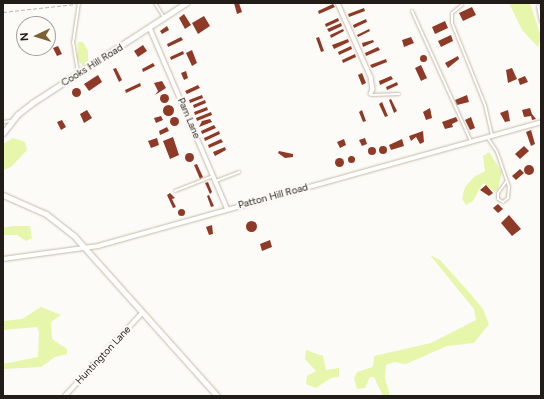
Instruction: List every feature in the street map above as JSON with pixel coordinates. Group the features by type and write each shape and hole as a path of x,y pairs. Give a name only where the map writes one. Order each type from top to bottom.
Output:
{"main road":[{"name":"Cooks Hill Road","path":"3,133 11,121 78,73 150,28 186,3"},
{"path":"3,195 46,214 84,248 217,396"}],"street":[{"path":"338,3 370,77 373,89 370,94"},
{"name":"Pam Lane","path":"150,28 227,208"},
{"name":"Patton Hill Road","path":"3,259 84,248 541,122"},
{"name":"Huntington Lane","path":"65,396 142,313"}],"lane":[{"path":"78,73 73,44 79,3"},
{"path":"155,3 164,18"},
{"path":"462,5 452,13 452,23 486,105 492,135"},
{"path":"538,6 541,22"},
{"path":"412,11 471,141"},
{"path":"370,94 399,94"},
{"path":"3,122 11,121"},
{"path":"487,136 497,152 506,182 509,193 502,202 498,199 498,193 506,182"},
{"path":"216,181 239,172"},
{"path":"175,190 214,176"}],"path":[{"path":"3,12 79,3"}],"green space":[{"path":"509,3 530,3 541,37 538,47 522,30"},
{"path":"78,42 83,42 88,51 88,61 84,67 77,59"},
{"path":"13,138 25,142 27,150 11,167 3,170 3,144"},
{"path":"489,152 502,172 498,189 495,192 483,183 473,201 466,205 462,199 465,187 474,177 485,171 483,156"},
{"path":"12,226 30,226 32,238 26,241 17,235 3,235 3,228"},
{"path":"430,255 440,260 468,291 483,309 489,324 474,343 447,346 406,364 394,362 386,365 385,378 390,396 383,396 374,377 370,377 365,388 357,389 354,378 357,372 373,367 374,356 431,343 476,320 474,309"},
{"path":"41,307 61,315 51,322 52,339 67,349 67,354 55,357 41,367 3,369 3,364 38,357 39,332 37,327 3,330 3,321 22,319"},
{"path":"306,350 323,356 326,370 339,368 339,377 331,378 316,388 306,384 307,376 316,371 305,359"}],"building":[{"path":"234,3 239,3 242,12 237,14"},
{"path":"333,4 335,7 319,14 318,11"},
{"path":"472,7 476,15 463,21 459,13"},
{"path":"364,8 365,11 349,17 348,14"},
{"path":"184,14 191,25 185,29 179,18"},
{"path":"204,16 210,26 198,34 192,23"},
{"path":"338,18 339,21 326,27 325,24"},
{"path":"366,19 367,22 354,28 353,25"},
{"path":"445,21 448,28 435,34 432,27"},
{"path":"341,23 342,26 329,32 327,29"},
{"path":"167,26 169,30 162,34 160,31"},
{"path":"343,29 344,31 331,38 330,35"},
{"path":"369,29 370,31 358,37 357,35"},
{"path":"451,35 453,41 441,47 438,41"},
{"path":"181,37 183,40 168,47 167,44"},
{"path":"319,37 324,51 321,52 316,38"},
{"path":"411,37 414,43 404,47 402,40"},
{"path":"348,39 349,42 334,49 332,45"},
{"path":"373,40 374,42 363,47 362,43"},
{"path":"143,45 147,51 138,57 134,51"},
{"path":"58,46 62,54 57,56 56,47"},
{"path":"351,46 352,49 339,55 338,52"},
{"path":"378,47 380,50 366,56 365,53"},
{"path":"192,50 197,63 192,66 186,53"},
{"path":"183,51 184,54 171,60 170,57"},
{"path":"355,54 356,57 343,63 342,60"},
{"path":"423,54 426,55 426,61 423,62 420,61 419,58 420,55"},
{"path":"458,56 459,59 448,68 445,63"},
{"path":"386,59 387,62 372,68 370,65"},
{"path":"153,63 155,66 143,72 142,69"},
{"path":"421,65 427,78 421,81 415,68"},
{"path":"116,68 122,80 119,82 113,69"},
{"path":"512,68 517,79 508,83 506,70"},
{"path":"186,71 188,78 184,80 181,73"},
{"path":"362,73 366,83 362,85 358,75"},
{"path":"98,75 102,82 89,91 84,84"},
{"path":"391,76 393,79 380,85 379,81"},
{"path":"525,76 528,82 520,85 518,79"},
{"path":"162,81 166,88 155,95 158,91 154,83"},
{"path":"397,82 398,85 387,90 386,87"},
{"path":"140,83 141,86 126,93 125,90"},
{"path":"198,85 200,88 187,94 185,91"},
{"path":"76,87 81,92 76,97 71,92"},
{"path":"162,94 166,94 168,98 166,102 162,102 160,100 160,96"},
{"path":"202,95 203,98 190,103 189,100"},
{"path":"467,95 469,102 457,105 455,100"},
{"path":"391,99 397,111 394,113 389,100"},
{"path":"205,100 206,103 194,108 193,105"},
{"path":"382,102 388,116 385,117 379,104"},
{"path":"168,104 172,106 174,110 172,114 168,116 164,114 162,110 164,106"},
{"path":"207,107 208,110 195,115 194,112"},
{"path":"430,108 432,118 426,120 423,112"},
{"path":"530,108 536,119 532,120 531,116 524,117 522,110"},
{"path":"87,110 92,118 84,123 80,114"},
{"path":"362,110 366,121 363,122 359,112"},
{"path":"508,110 510,121 505,122 500,113"},
{"path":"211,112 212,115 197,121 196,118"},
{"path":"161,116 163,120 156,123 154,118"},
{"path":"174,116 179,121 174,126 169,121"},
{"path":"456,117 458,121 452,124 453,127 445,129 442,122"},
{"path":"471,117 475,128 470,130 465,120"},
{"path":"210,119 212,122 199,127 202,121"},
{"path":"62,120 66,127 61,130 57,122"},
{"path":"214,125 216,128 202,134 201,131"},
{"path":"167,127 169,131 160,135 159,131"},
{"path":"531,130 535,144 531,146 526,132"},
{"path":"219,131 220,134 205,141 204,138"},
{"path":"423,131 424,142 420,144 416,137 411,141 409,136"},
{"path":"173,137 179,155 170,159 163,141"},
{"path":"157,138 159,145 151,148 148,141"},
{"path":"365,138 367,144 362,146 359,140"},
{"path":"221,139 223,142 209,148 208,145"},
{"path":"344,139 346,145 340,148 337,142"},
{"path":"402,139 404,146 391,150 389,145"},
{"path":"381,146 385,146 387,150 385,154 381,154 379,152 379,148"},
{"path":"524,146 529,151 520,159 515,154"},
{"path":"225,147 226,150 215,156 213,152"},
{"path":"370,147 374,147 376,151 374,155 370,155 368,153 368,149"},
{"path":"279,151 293,154 293,157 285,158 278,153"},
{"path":"189,152 194,157 189,162 184,157"},
{"path":"351,156 354,159 351,162 348,159"},
{"path":"339,157 344,162 339,167 334,162"},
{"path":"197,164 203,177 200,179 194,165"},
{"path":"527,165 531,165 533,166 533,174 527,175 524,172 524,168"},
{"path":"520,169 524,173 516,180 512,176"},
{"path":"208,182 212,192 210,194 205,183"},
{"path":"486,185 493,193 489,196 480,190"},
{"path":"170,193 175,198 172,199 176,207 173,208 167,195"},
{"path":"209,195 214,206 211,207 207,196"},
{"path":"498,204 503,209 498,213 493,208"},
{"path":"181,209 184,212 181,215 178,212"},
{"path":"509,215 521,229 512,236 501,223"},
{"path":"249,221 253,221 255,222 255,230 249,231 246,228 246,224"},
{"path":"212,225 213,234 209,235 206,227"},
{"path":"270,240 272,247 262,251 260,244"}]}
